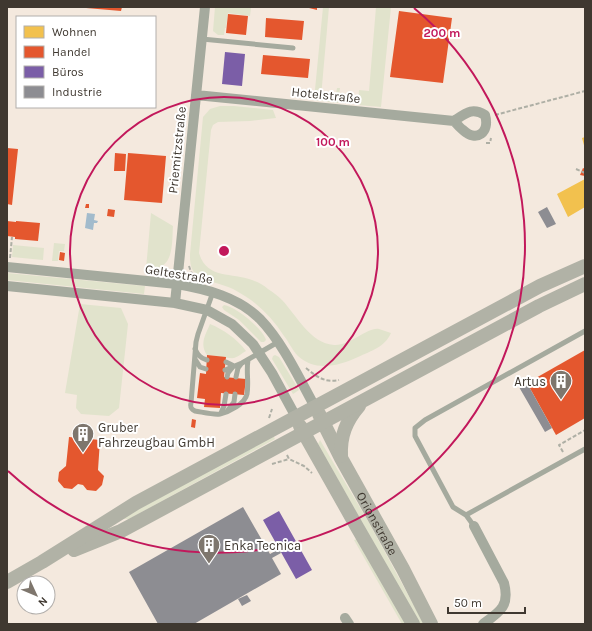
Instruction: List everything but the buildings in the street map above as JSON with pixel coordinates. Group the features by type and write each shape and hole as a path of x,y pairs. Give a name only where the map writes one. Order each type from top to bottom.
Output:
{"main road":[{"path":"7,582 42,562 136,503 540,286 585,266"},
{"path":"42,562 122,531 539,306 585,284"},
{"path":"341,458 342,435 346,423 364,400"},
{"name":"Orionstraße","path":"315,407 341,458 403,569 431,624"},
{"name":"Orionstraße","path":"296,417 413,624"}],"street":[{"name":"Priemitzstraße","path":"200,7 204,19"},
{"name":"Priemitzstraße","path":"175,303 205,7"},
{"name":"Hotelstraße","path":"196,95 454,121"},
{"path":"471,111 479,111 486,115 486,128 484,133 478,136 470,135 463,131 454,121 471,111"},
{"name":"Geltestraße","path":"8,263 196,287 214,292 230,299 255,316 278,342 315,407"},
{"path":"7,286 175,303 207,310 224,319 246,336 260,353 296,417"},
{"path":"474,526 504,583 506,591 504,606 498,613 483,624"}],"lane":[{"path":"202,40 292,48"},
{"path":"214,292 198,334 195,348 190,406 195,411 221,413 242,402 246,396 249,376 247,367 248,360"},
{"path":"474,526 466,515 453,508 415,436 415,428 425,420 585,331"},
{"path":"225,370 248,360 278,342"},
{"path":"195,348 198,355 207,360"},
{"path":"194,356 196,363 206,369"},
{"path":"226,362 234,366"},
{"path":"236,377 238,368 242,363"},
{"path":"228,377 228,373 234,366"},
{"path":"221,413 226,394"},
{"path":"227,410 234,402 234,394"},
{"path":"466,515 585,448"}],"path":[{"path":"486,115 495,115 585,91"},
{"path":"484,143 490,144 492,136"},
{"path":"576,169 585,173"},
{"path":"8,263 12,237"},
{"path":"189,264 191,272 202,280"},
{"path":"302,364 314,375 324,380"},
{"path":"272,409 268,421 273,430"},
{"path":"567,458 559,444 585,430"},
{"path":"282,446 289,459 304,466 315,478"},
{"path":"297,543 301,540"}],"green space":[{"path":"215,7 251,8 250,16 228,13 224,35 218,35 213,31"},
{"path":"323,7 329,7 321,97 335,99 337,88 340,88 338,103 314,100"},
{"path":"376,7 391,7 381,107 358,105 359,90 369,91"},
{"path":"220,106 273,110 276,118 250,121 218,122 213,125 211,130 199,253 203,262 214,271 221,274 244,278 265,286 282,300 311,334 325,343 340,345 347,343 374,329 391,333 385,342 377,348 351,360 335,365 319,366 312,364 298,356 273,321 251,300 233,289 202,278 194,272 190,263 190,254 203,117 210,109"},
{"path":"151,213 173,226 172,242 169,258 166,263 160,267 146,269"},
{"path":"54,243 65,244 64,251 59,251 58,261 52,261"},
{"path":"13,245 44,248 43,260 12,257"},
{"path":"7,273 145,286 144,294 7,280"},
{"path":"80,304 121,308 128,324 119,408 109,416 81,414 76,408 77,395 65,393"},
{"path":"224,305 235,309 254,324 264,335 266,340 261,342 239,320 224,310 222,307"},
{"path":"210,324 230,335 246,351 234,358 207,355 203,343"},
{"path":"275,355 279,357 299,390 293,394 272,359"},
{"path":"273,435 275,439 129,519 124,519 124,517"},
{"path":"320,440 368,521 424,624 419,624 318,444"},
{"path":"357,539 406,624 402,624 354,540"}],"water":[{"path":"87,213 95,214 94,220 98,221 97,223 94,223 93,230 85,228"}],"place":[{"name":"Artus","path":"561,400"},
{"name":"Gruber Fahrzeugbau GmbH","path":"83,454"},
{"name":"Enka Tecnica","path":"209,564"}]}
